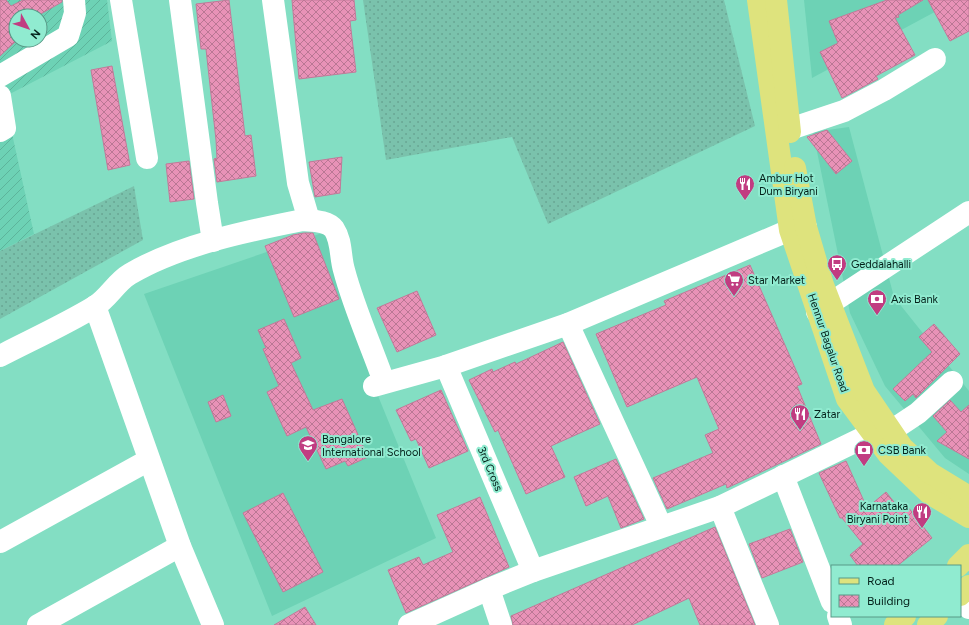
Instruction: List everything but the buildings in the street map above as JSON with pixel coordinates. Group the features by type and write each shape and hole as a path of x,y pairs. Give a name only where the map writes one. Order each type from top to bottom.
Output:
{"main road":[{"name":"Hennur Bagalur Road","path":"758,0 798,229 824,308 882,432 888,454 929,493 969,517"},
{"name":"Hennur Bagalur Road","path":"776,0 790,129 798,229"},
{"name":"Hennur Bagalur Road","path":"882,432 902,447 930,473 969,497"},
{"path":"959,565 969,555"},
{"path":"961,595 969,586"},
{"path":"895,625 904,617"},
{"path":"928,625 936,617"}],"street":[{"path":"0,76 68,36 75,13 74,0"},
{"path":"121,0 148,158"},
{"path":"180,0 213,241"},
{"path":"273,0 298,183 309,220"},
{"path":"790,129 844,111 884,90 935,59"},
{"path":"0,96 5,128 0,131"},
{"path":"824,308 969,212"},
{"path":"0,356 95,306 128,275 185,250 213,241 260,229 309,220 327,224 334,230 338,240 344,270 379,384 446,366 568,324 798,229"},
{"path":"95,306 180,546 213,625"},
{"path":"568,324 660,526"},
{"name":"3rd Cross","path":"446,366 533,571"},
{"path":"409,625 533,571 720,506 882,432 918,413 952,382"},
{"path":"0,542 149,460"},
{"path":"783,476 831,599"},
{"path":"720,506 768,625"},
{"path":"38,625 180,546"},
{"path":"489,589 501,625"},
{"path":"961,597 969,608"}],"shaded area":[{"path":"0,0 107,0 112,41 4,97 34,234 0,251"},
{"path":"363,0 724,0 755,126 548,224 512,137 386,160"},
{"path":"804,0 957,0 812,78"},
{"path":"849,127 894,297 969,391 969,474 945,458 885,386 850,313 813,132"},
{"path":"134,186 143,240 0,319 0,251"},
{"name":"Bangalore International School","path":"325,232 374,386 436,538 272,616 144,294"}],"place":[{"name":"Ambur Hot Dum Biryani","path":"745,201"},
{"name":"Geddalahalli","path":"837,281"},
{"name":"Star Market","path":"734,297"},
{"name":"Axis Bank","path":"877,316"},
{"name":"Zatar","path":"800,431"},
{"name":"Bangalore International School","path":"308,462"},
{"name":"CSB Bank","path":"864,467"},
{"name":"Karnataka Biryani Point","path":"922,529"}]}
